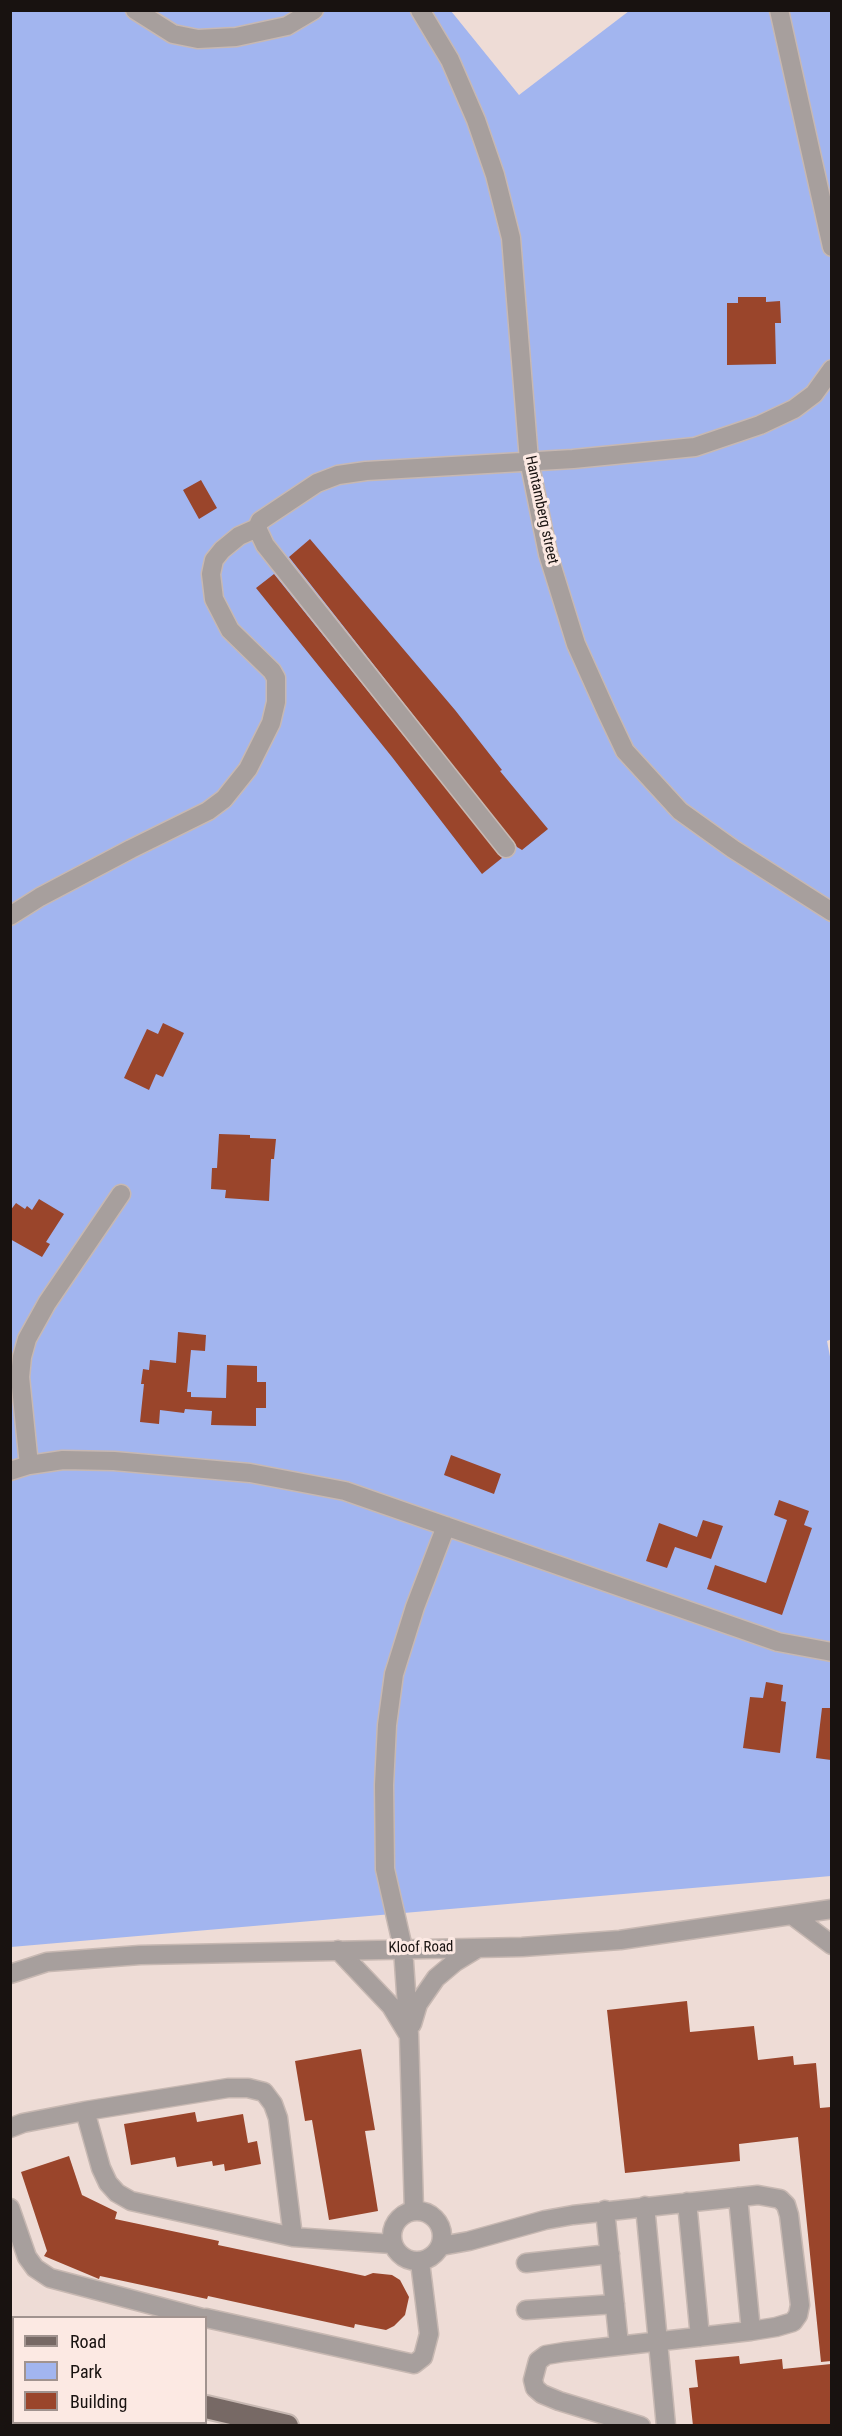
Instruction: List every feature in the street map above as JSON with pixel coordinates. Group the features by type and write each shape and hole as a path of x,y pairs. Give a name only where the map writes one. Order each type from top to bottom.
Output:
{"main road":[{"path":"207,2408 287,2426"}],"street":[{"path":"135,10 173,34 198,39 236,37 287,26 315,10"},
{"name":"Hantamberg street","path":"420,10 450,60 476,120 495,175 512,238 529,460 548,554 576,644 625,751 680,811 733,849 831,912"},
{"path":"778,10 831,246"},
{"path":"10,916 40,897 208,811 224,799 248,770 271,723 276,702 276,678 272,671 230,630 214,599 211,574 214,560 239,536 257,528 260,521 317,483 338,475 366,471 641,453 706,443 760,425 794,409 814,394 831,369"},
{"path":"257,528 265,545 506,849"},
{"path":"29,1465 20,1377 27,1339 47,1303 121,1194"},
{"path":"10,1471 29,1465 63,1460 94,1461 250,1473 345,1491 778,1642 831,1652"},
{"path":"414,2211 409,2035 403,1948 385,1869 384,1785 387,1725 394,1674 415,1607 446,1526"},
{"name":"Kloof Road","path":"10,1974 47,1962 140,1954 522,1947 620,1940 831,1910"},
{"path":"792,1915 831,1945"},
{"path":"409,2035 418,2004 436,1978 455,1962 480,1947"},
{"path":"338,1950 391,2006 409,2035"},
{"path":"10,2128 23,2123 85,2111 228,2088 249,2088 264,2092 273,2104 278,2118 293,2237"},
{"path":"85,2111 101,2168 108,2183 117,2193 131,2201 293,2237 392,2244"},
{"path":"441,2246 469,2241 544,2220 605,2210 738,2197 771,2196 780,2199 786,2205 789,2215 800,2305 798,2315 793,2322 751,2331 546,2355 538,2361 533,2380 535,2388 542,2394 641,2426"},
{"path":"738,2197 751,2331"},
{"path":"687,2202 700,2337"},
{"path":"645,2206 666,2426"},
{"path":"10,2208 27,2258 35,2268 50,2278 196,2316"},
{"path":"605,2210 619,2345"},
{"path":"414,2211 431,2214 442,2229 441,2246 436,2254 420,2262 403,2258 392,2244 393,2226 398,2218 414,2211"},
{"path":"526,2263 610,2254"},
{"path":"207,2319 414,2364 423,2357 429,2334 420,2262"},
{"path":"526,2310 615,2304"}],"green space":[{"path":"11,11 451,11 519,95 629,11 831,11 832,1339 827,1341 832,1367 831,1876 11,1947"}],"building":[{"path":"738,297 766,297 766,302 780,301 781,323 775,323 776,364 727,365 727,303 738,303"},
{"path":"201,480 217,508 199,519 183,490"},
{"path":"310,539 455,710 502,770 500,771 548,829 522,850 517,847 289,557"},
{"path":"274,574 502,858 482,874 392,757 256,588"},
{"path":"163,1023 184,1033 163,1077 156,1074 149,1090 124,1078 147,1029 158,1034"},
{"path":"219,1134 276,1139 274,1159 271,1159 269,1201 225,1198 226,1190 211,1189 212,1168 217,1168"},
{"path":"39,1199 64,1214 46,1242 50,1244 42,1257 10,1239 10,1211 16,1203 25,1209 27,1206 32,1210"},
{"path":"178,1332 206,1335 205,1351 191,1350 187,1392 191,1392 191,1397 226,1398 227,1365 257,1366 257,1382 266,1382 266,1408 256,1408 256,1426 211,1425 212,1411 185,1409 184,1413 160,1410 159,1424 140,1422 144,1384 141,1384 143,1369 149,1370 150,1360 176,1363"},
{"path":"451,1455 501,1474 494,1494 444,1475"},
{"path":"779,1500 809,1511 804,1525 812,1528 782,1615 707,1589 715,1565 766,1583 787,1520 774,1515"},
{"path":"703,1520 723,1526 711,1559 675,1547 667,1568 646,1561 659,1523 697,1537"},
{"path":"766,1682 783,1685 781,1701 786,1702 780,1753 743,1748 750,1697 763,1698"},
{"path":"822,1708 831,1708 831,1760 816,1758"},
{"path":"687,2001 690,2032 754,2026 758,2060 793,2056 794,2065 816,2063 820,2108 831,2107 831,2361 821,2362 798,2137 739,2144 740,2161 625,2173 607,2010"},
{"path":"361,2049 375,2130 365,2131 378,2211 329,2220 312,2120 305,2121 295,2061"},
{"path":"195,2112 197,2122 243,2114 248,2143 257,2141 261,2164 225,2171 224,2164 213,2166 212,2161 177,2167 175,2157 131,2165 124,2124"},
{"path":"69,2156 82,2195 117,2212 115,2219 219,2241 218,2245 365,2276 373,2273 392,2275 400,2280 409,2297 405,2315 394,2326 386,2330 355,2324 354,2328 208,2296 207,2299 100,2276 99,2279 44,2256 47,2251 21,2172"},
{"path":"739,2356 740,2364 782,2359 783,2369 831,2364 831,2426 693,2426 689,2388 698,2387 695,2360"}]}
